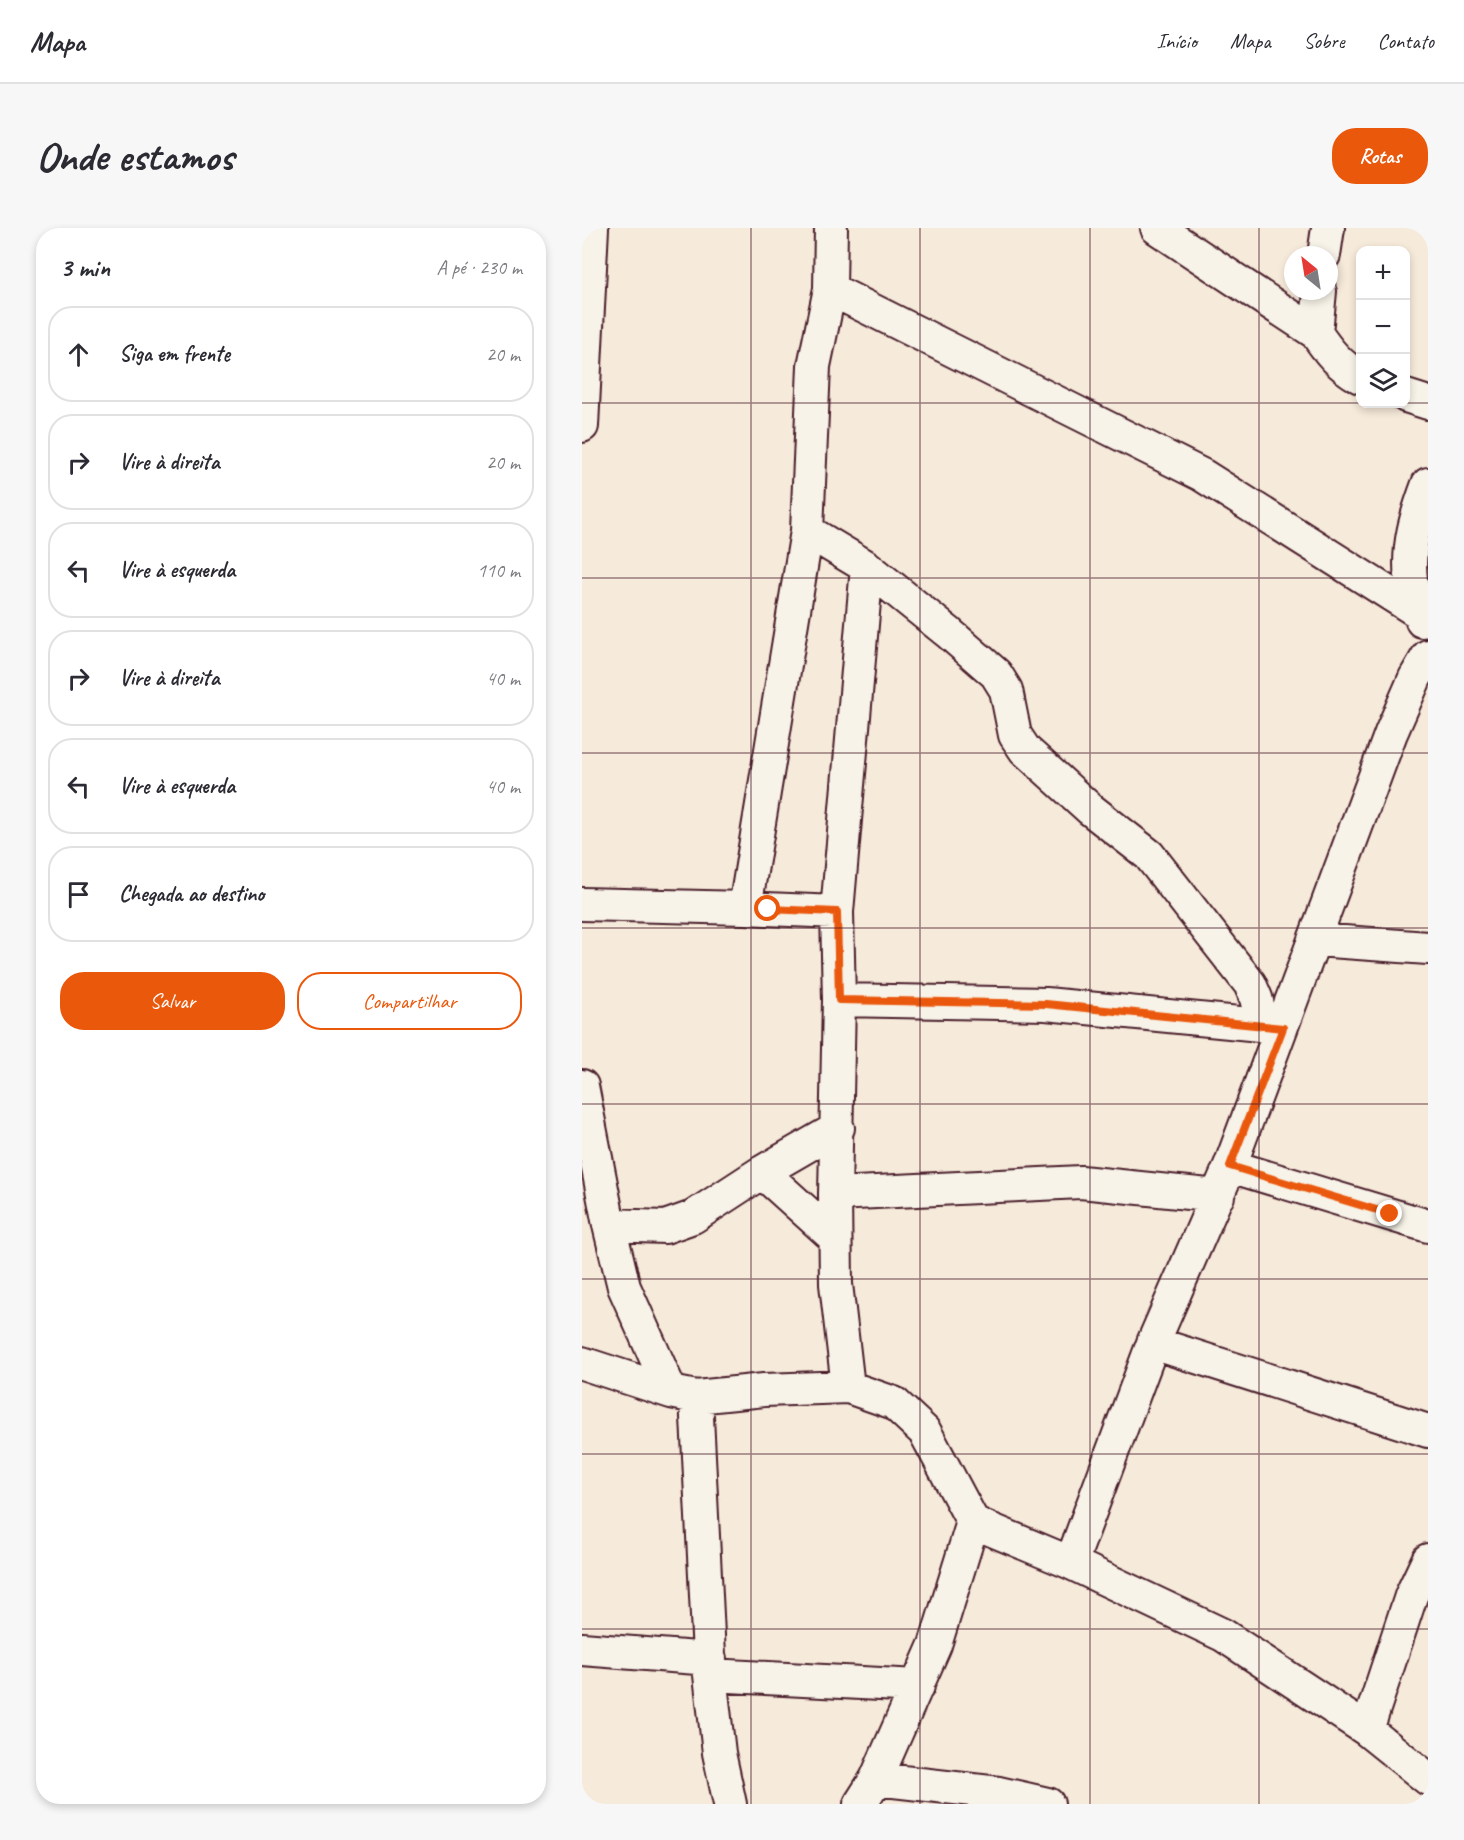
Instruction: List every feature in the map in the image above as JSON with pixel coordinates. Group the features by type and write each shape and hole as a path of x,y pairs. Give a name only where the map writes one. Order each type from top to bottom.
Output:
{"street":[{"path":"582,426 592,228"},
{"path":"745,908 807,531 814,366 830,289 831,228"},
{"path":"1157,228 1316,333 1331,355 1356,374"},
{"path":"1325,246 1328,228"},
{"path":"830,289 1202,475 1420,614"},
{"path":"1316,333 1319,300"},
{"path":"1410,397 1428,403"},
{"path":"1428,484 1413,527 1410,557 1412,583 1428,646"},
{"path":"807,531 867,567 996,674 1006,690 1015,735 1025,750 1090,809 1149,855 1250,984 1273,1027"},
{"path":"848,1387 836,1284 835,1194 839,1000 837,912 867,567"},
{"path":"1071,1563 1153,1343 1230,1166 1273,1027 1316,940 1391,733 1415,678 1428,656"},
{"path":"582,904 837,912"},
{"path":"1316,940 1428,948"},
{"path":"839,1000 1046,1004 1273,1027"},
{"path":"582,1086 609,1225 624,1287 683,1394 719,1753 729,1804"},
{"path":"609,1225 666,1227 693,1217 762,1172 838,1128"},
{"path":"1230,1166 1428,1226"},
{"path":"762,1172 835,1238"},
{"path":"835,1194 1081,1182 1218,1196"},
{"path":"1153,1343 1428,1431"},
{"path":"582,1363 683,1394 848,1387 894,1402 925,1432 973,1522 1071,1563 1223,1635 1367,1730 1428,1779"},
{"path":"973,1522 935,1645 868,1791 1048,1804"},
{"path":"1367,1730 1412,1596 1427,1567"},
{"path":"582,1649 710,1667 918,1686"}],"route":[{"path":"768,909 837,912 839,1000 1046,1004 1283,1028 1230,1166 1390,1214"}]}
